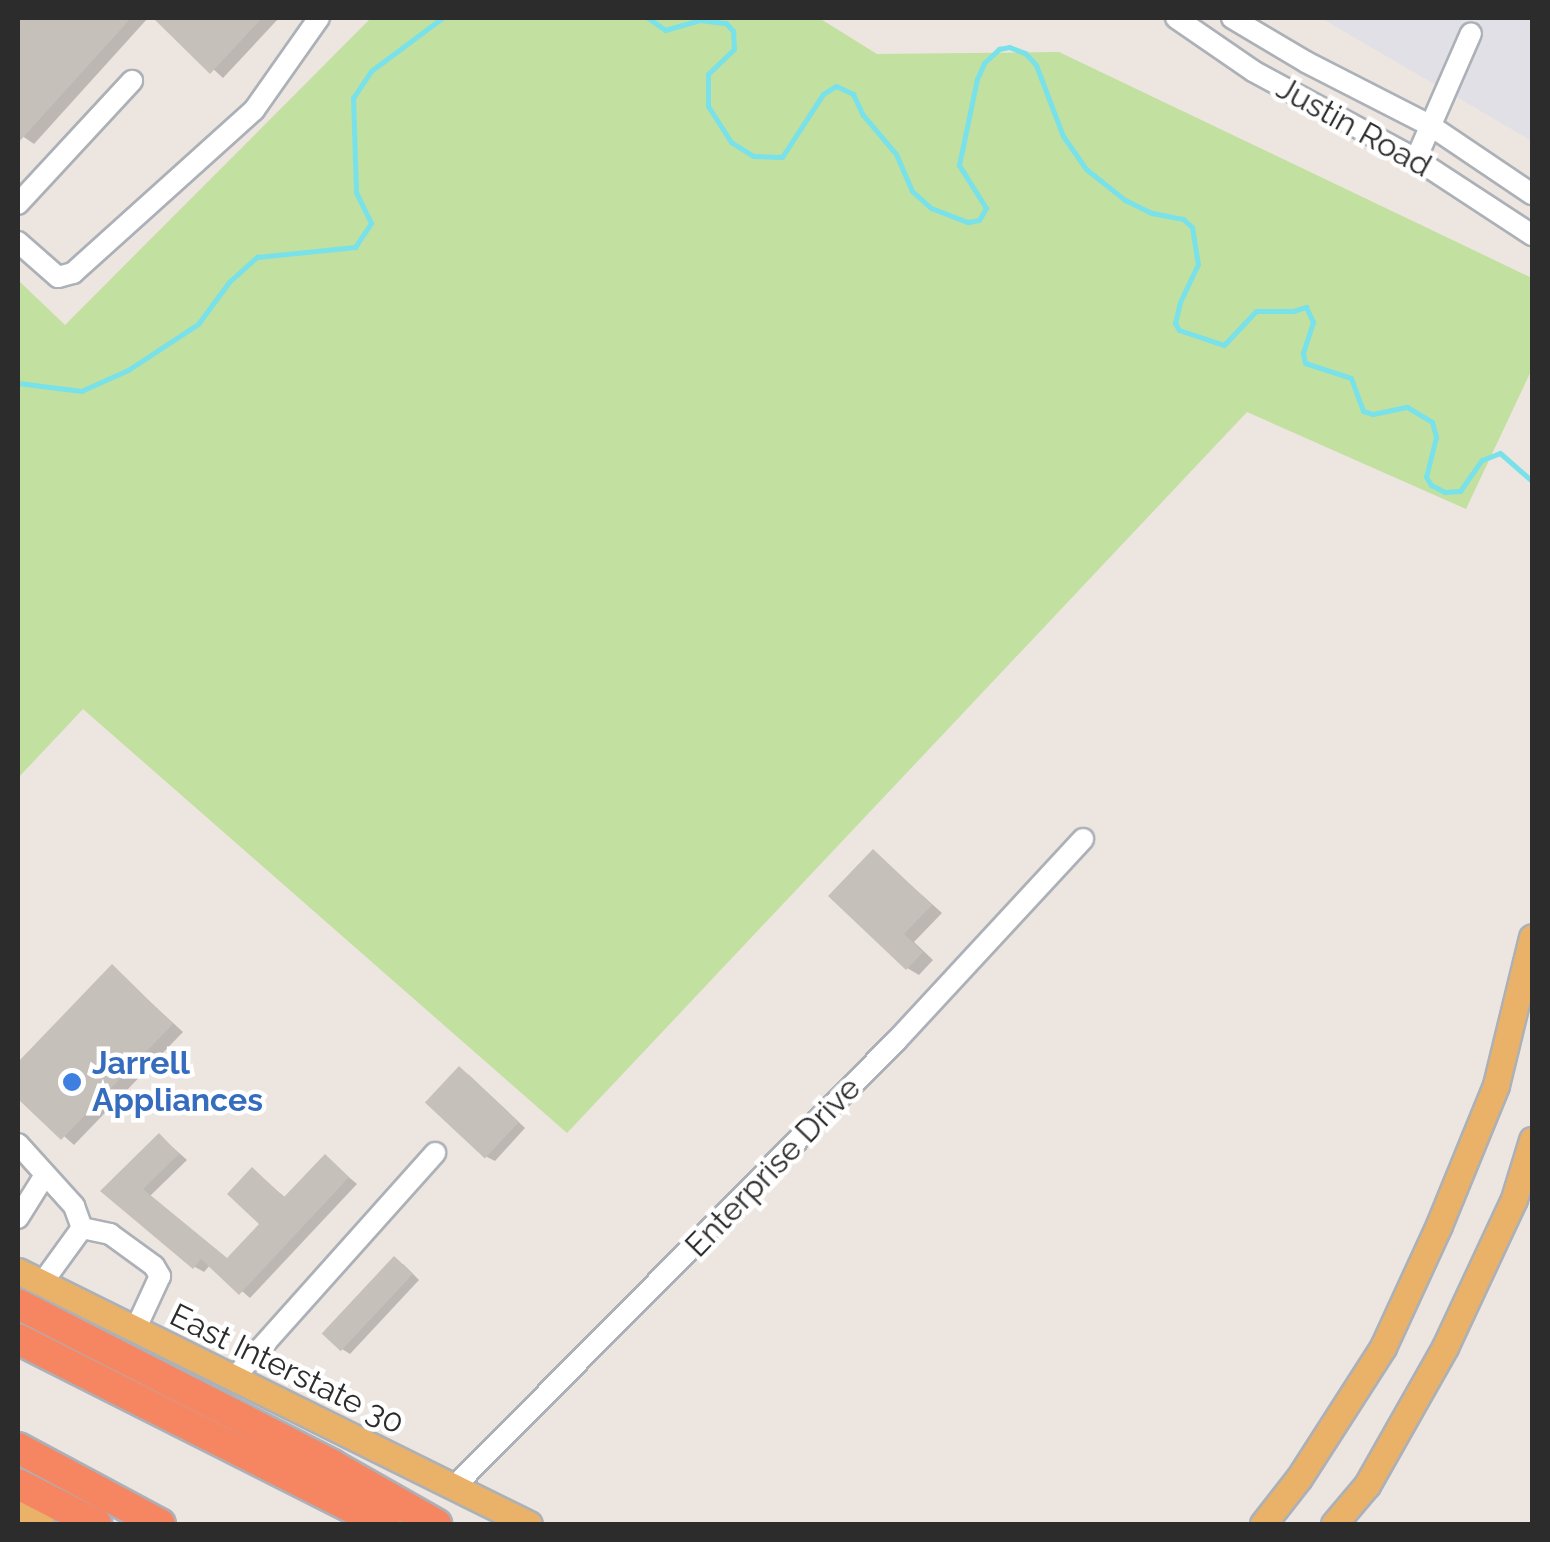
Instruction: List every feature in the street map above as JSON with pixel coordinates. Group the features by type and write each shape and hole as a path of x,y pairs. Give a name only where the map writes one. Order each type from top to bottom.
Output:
{"highway":[{"path":"18,1304 332,1465 436,1524"},
{"path":"18,1339 385,1524"},
{"path":"18,1448 160,1524"},
{"path":"18,1484 96,1524"}],"main road":[{"path":"1264,1524 1299,1478 1383,1347 1423,1260 1496,1084 1532,937"},
{"path":"1334,1524 1367,1485 1445,1347 1514,1199 1532,1140"},
{"name":"East Interstate 30","path":"18,1271 529,1524"},
{"path":"18,1512 41,1524"}],"street":[{"path":"18,242 58,277 73,274 254,110 318,18"},
{"name":"Justin Road","path":"1176,18 1253,71 1416,159 1532,235"},
{"name":"Justin Road","path":"1232,18 1306,62 1431,126 1532,194"},
{"path":"1416,159 1471,33"},
{"path":"18,204 132,81"},
{"name":"Enterprise Drive","path":"454,1487 897,1040 1083,839"},
{"path":"18,1144 74,1206 82,1228"},
{"path":"234,1378 435,1152"},
{"path":"18,1218 45,1175"},
{"path":"42,1283 82,1228"},
{"path":"82,1228 110,1234 154,1266 160,1276 135,1330"}],"shaded area":[{"path":"1321,18 1532,18 1532,141"}],"green space":[{"path":"371,18 819,18 877,54 1059,52 1532,278 1532,369 1466,509 1247,412 567,1133 83,709 18,778 18,280 65,325"}],"building":[{"path":"18,18 131,18 18,143"},
{"path":"153,18 262,18 210,74"},
{"path":"873,849 932,905 904,934 923,952 906,970 828,896"},
{"path":"112,964 173,1024 61,1140 18,1099 18,1062"},
{"path":"459,1066 519,1122 485,1158 425,1103"},
{"path":"159,1133 179,1154 143,1189 227,1258 259,1224 227,1194 252,1167 284,1197 325,1154 349,1177 239,1295 201,1259 193,1269 100,1191"},
{"path":"394,1256 413,1274 341,1351 322,1334"}],"waterway":[{"path":"18,383 81,391 128,370 198,324 229,282 257,257 355,247 371,223 356,192 353,98 371,71 442,18"},
{"path":"648,18 665,30 700,20 726,23 733,31 734,49 708,74 708,106 731,142 753,156 782,157 823,94 836,86 853,94 863,115 896,154 912,191 931,208 968,222 979,220 986,208 959,165 977,79 984,63 999,49 1009,47 1025,53 1036,65 1063,136 1086,169 1125,200 1152,213 1183,219 1192,227 1198,264 1180,302 1175,323 1179,330 1224,345 1256,311 1306,307 1313,322 1303,353 1305,363 1351,378 1363,411 1373,414 1407,407 1432,422 1436,437 1426,477 1431,485 1445,492 1460,491 1482,460 1500,453 1532,481"}],"place":[{"name":"Jarrell Appliances","path":"72,1082"}]}
